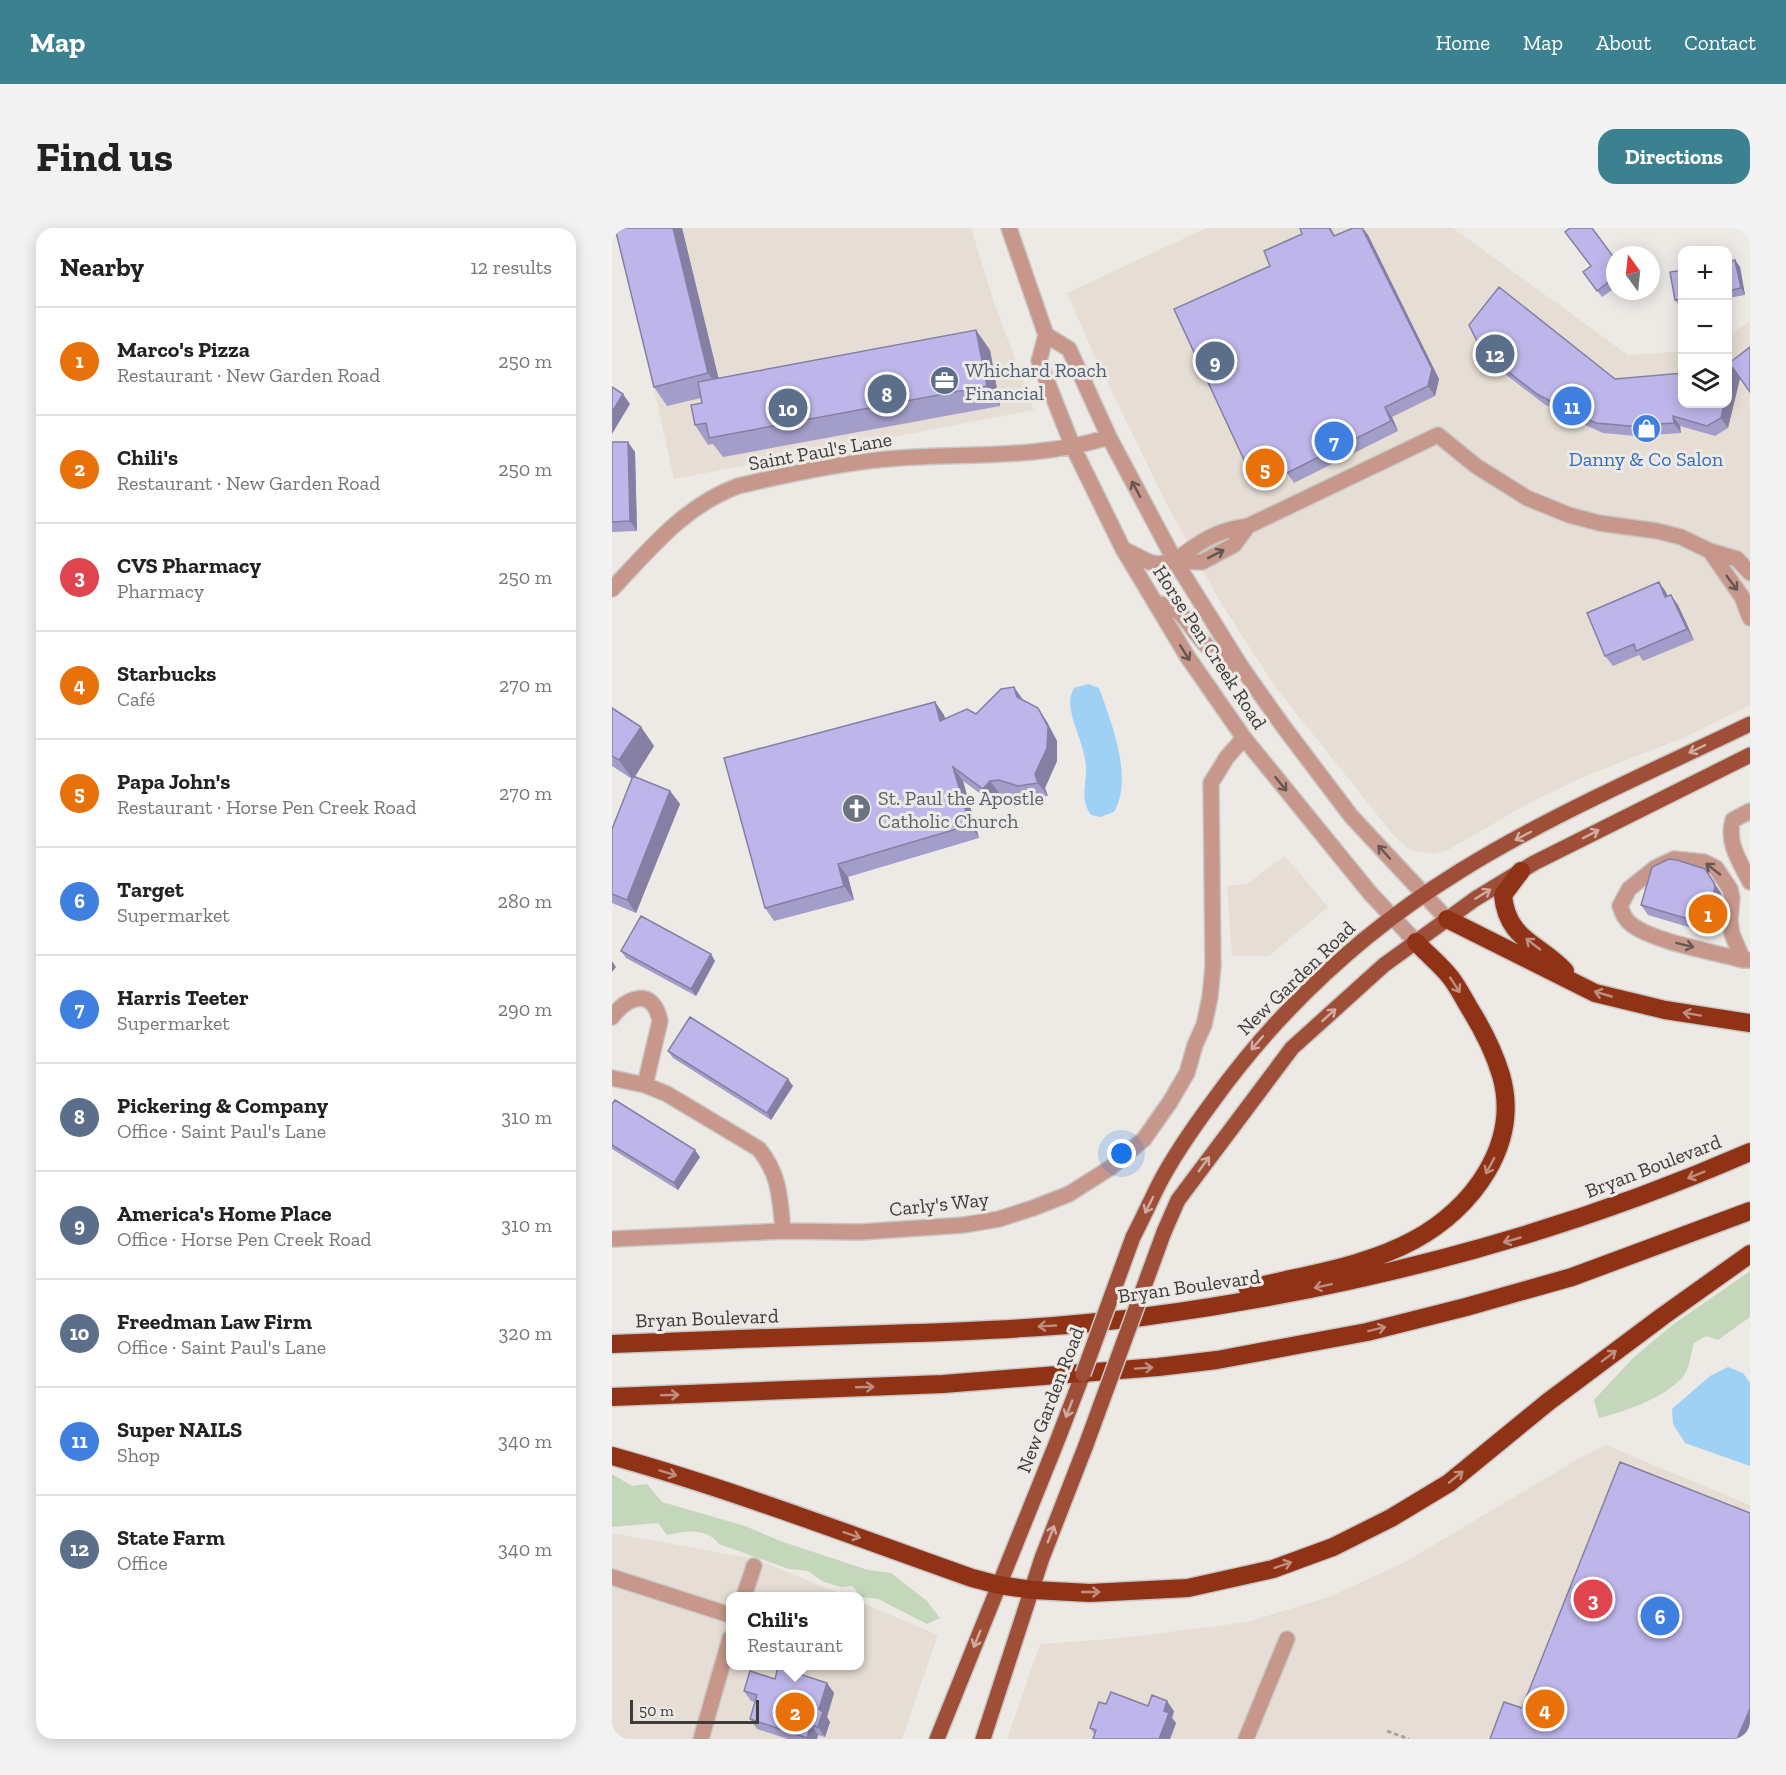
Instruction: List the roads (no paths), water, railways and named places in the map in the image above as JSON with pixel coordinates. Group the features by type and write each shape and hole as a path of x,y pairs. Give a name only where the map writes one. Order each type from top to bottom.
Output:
{"highway":[{"path":"1521,871 1503,895 1507,916 1516,931 1557,962 1576,983"},
{"path":"1447,919 1596,993 1665,1010 1750,1023"},
{"path":"1148,1316 1354,1263 1388,1252 1442,1223 1466,1202 1481,1183 1493,1162 1502,1132 1505,1101 1501,1076 1484,1031 1451,978 1416,942"},
{"name":"Bryan Boulevard","path":"612,1344 961,1331 1058,1325 1148,1316 1251,1300 1397,1271 1553,1228 1635,1199 1750,1152"},
{"path":"612,1397 943,1384 1158,1367 1263,1352 1367,1332 1561,1280 1666,1244 1750,1211"},
{"path":"612,1455 763,1502 972,1578 999,1585 1033,1590 1090,1593 1188,1588 1273,1569 1334,1546 1391,1518 1449,1483 1548,1402 1750,1254"}],"main road":[{"name":"New Garden Road","path":"937,1739 1056,1444 1133,1237 1160,1183 1190,1133 1242,1060 1286,1011 1328,971 1391,917 1423,895 1461,870 1556,818 1750,724"},
{"path":"983,1739 1042,1558 1178,1200 1292,1048 1384,964 1447,919 1521,871 1750,755"}],"street":[{"path":"1009,228 1046,335"},
{"name":"Horse Pen Creek Road","path":"1416,942 1391,917 1244,738 1186,656 1123,549 1073,447 1039,361 1046,335 1069,349 1108,437 1175,561 1205,612 1251,681 1352,816 1447,919"},
{"path":"1123,549 1149,562 1158,564 1175,561 1198,542 1228,529 1248,526 1438,435 1483,471 1527,498 1569,515 1599,523 1658,531 1680,537 1737,559 1750,573"},
{"name":"Saint Paul's Lane","path":"612,589 668,530 691,510 738,486 865,461 1044,452 1108,437"},
{"path":"1710,550 1742,597 1750,618"},
{"path":"1155,603 1166,604 1182,614 1207,646 1251,681"},
{"name":"Carly's Way","path":"612,1239 783,1231 860,1232 964,1226 999,1219 1069,1194 1110,1168 1144,1139 1187,1073 1195,1045 1204,1025 1210,998 1214,947 1211,783 1227,757 1244,738"},
{"path":"1750,811 1732,820 1729,832 1731,844 1750,882"},
{"path":"1674,859 1704,862 1716,868 1730,890 1732,934 1747,960 1665,940 1632,926 1624,917 1620,906 1629,889 1655,868 1674,859"},
{"path":"612,1017 621,1006 639,999 647,999 658,1011 660,1021 645,1085"},
{"path":"612,1078 645,1085 667,1094 759,1149 770,1163 778,1184 783,1231"},
{"path":"745,1592 754,1566"},
{"path":"612,1577 726,1614"},
{"path":"1246,1739 1287,1639"},
{"path":"701,1739 726,1652"}],"water":[{"path":"1088,684 1099,688 1114,733 1121,767 1120,799 1114,812 1100,817 1091,815 1086,804 1084,752 1072,718 1070,699 1074,688"},
{"path":"1728,1367 1743,1373 1750,1383 1750,1466 1685,1443 1673,1424 1672,1409 1710,1376"}],"place":[{"name":"State Farm","path":"1495,354"},
{"name":"America's Home Place","path":"1215,361"},
{"name":"Whichard Roach Financial","path":"944,381"},
{"name":"Pickering & Company","path":"887,394"},
{"name":"Super NAILS","path":"1572,406"},
{"name":"Freedman Law Firm","path":"788,408"},
{"name":"Danny & Co Salon","path":"1646,428"},
{"name":"Harris Teeter","path":"1334,441"},
{"name":"Papa John's","path":"1265,468"},
{"name":"St. Paul the Apostle Catholic Church","path":"857,809"},
{"name":"Marco's Pizza","path":"1708,914"},
{"name":"CVS Pharmacy","path":"1593,1599"},
{"name":"Target","path":"1660,1616"},
{"name":"Starbucks","path":"1545,1709"},
{"name":"Chili's","path":"795,1712"}]}
